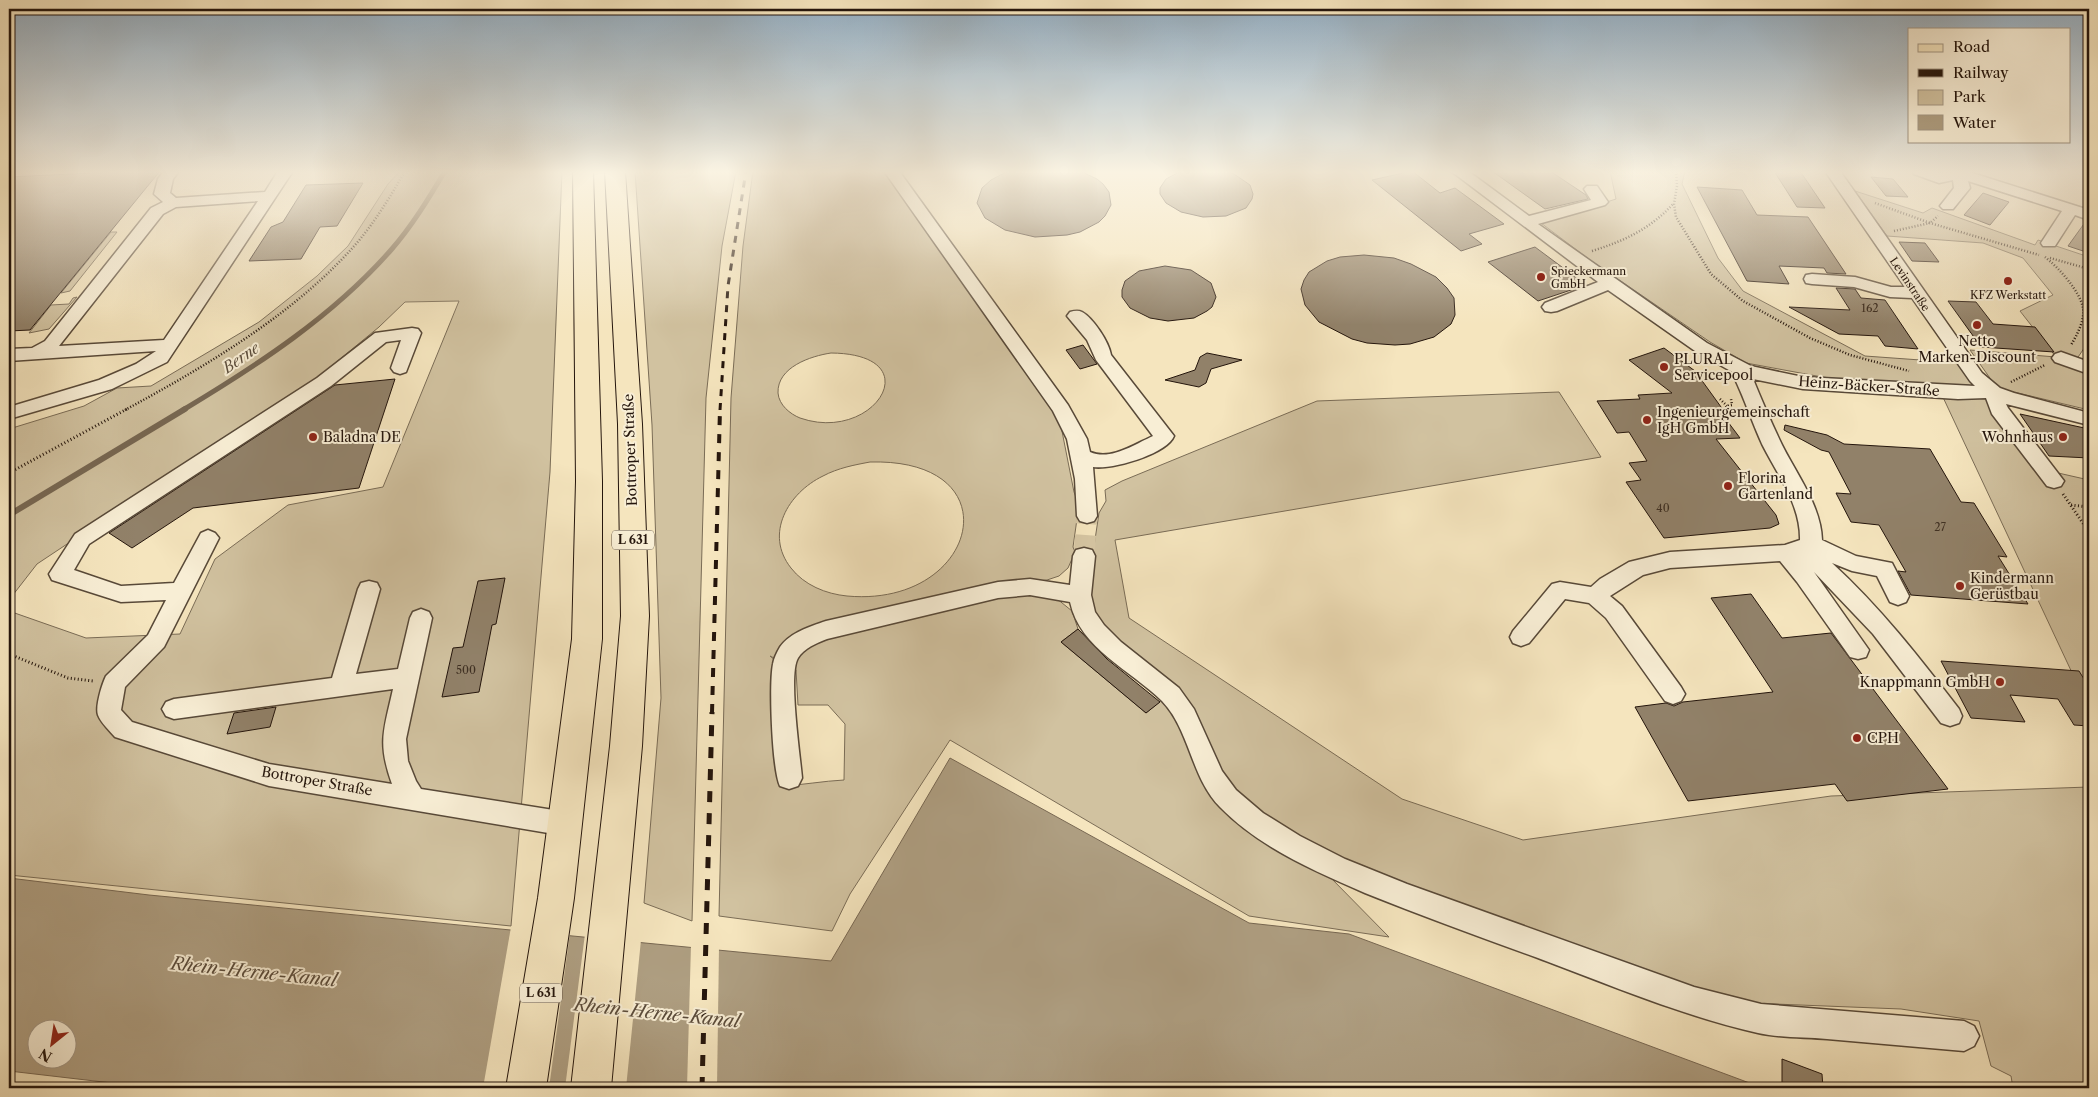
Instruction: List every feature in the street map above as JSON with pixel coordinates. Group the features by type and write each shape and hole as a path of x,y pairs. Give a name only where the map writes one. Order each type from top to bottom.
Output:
{"main road":[{"name":"L 631","path":"526,1088 556,898 587,638 589,481 585,222"},
{"name":"Bottroper Straße","path":"591,1088 626,746 635,616 630,424 618,222"}],"street":[{"path":"36,353 51,345 148,222"},
{"path":"9,413 75,397 107,386 161,358 251,222"},
{"path":"928,222 1061,409 1077,439 1085,479 1087,516"},
{"name":"Heinz-Bäcker-Straße","path":"1526,222 1701,347 1746,371 1780,380 1827,385 1958,393 1992,392"},
{"name":"Levinstraße","path":"1868,222 1971,371 1992,392"},
{"path":"2047,250 2063,222"},
{"path":"1812,279 1855,282 1890,292 1916,293"},
{"path":"1550,307 1610,283"},
{"path":"1076,316 1098,341 1102,350 1102,356 1164,436 1163,439 1110,461 1089,461 1081,456"},
{"path":"181,591 120,594 60,574 82,539 324,382 381,338 412,333 400,368"},
{"path":"9,355 170,346"},
{"path":"2061,358 2089,368"},
{"path":"1746,371 1744,379 1771,442 1808,516 1813,533 1799,549"},
{"path":"1992,392 2025,404 2089,419"},
{"path":"1992,392 1999,410 2054,481"},
{"path":"114,683 156,640 208,538"},
{"path":"1799,549 1805,576 1858,650"},
{"path":"1799,549 1826,569 1889,638 1950,716"},
{"path":"1595,596 1608,585 1638,568 1670,560 1740,556 1799,549 1884,569 1898,596"},
{"path":"1084,556 1080,595 1084,614 1096,631 1113,648 1171,695 1185,716 1213,778 1227,798 1254,821 1291,845 1336,868 1404,896 1694,1001 1761,1019 1964,1036"},
{"path":"789,778 783,667 792,648 802,640 826,630 998,590 1030,587 1080,595"},
{"path":"341,686 369,589"},
{"path":"1521,637 1560,590 1595,596 1614,612 1673,694"},
{"path":"413,798 405,786 396,761 394,739 421,618"},
{"path":"174,710 408,677"},
{"name":"Bottroper Straße","path":"114,683 109,713 124,730 269,774 566,824"}],"path":[{"path":"9,472 220,356 267,322 324,276 355,245 373,222"},
{"path":"1573,257 1615,244 1644,231 1657,222"},
{"path":"1679,222 1711,274 1743,301 1826,345 1875,363 1911,371"},
{"path":"1873,230 1891,231 1930,223 2047,250 2089,269"},
{"path":"1992,392 2061,358 2076,337 2083,308 2047,250"},
{"path":"1724,410 1727,406 1732,405 1730,395"},
{"path":"1720,399 1727,406"},
{"path":"2054,481 2089,532"},
{"path":"2071,505 2089,507"},
{"path":"9,654 68,678 114,683"}],"green space":[{"path":"363,222 560,222 550,472 511,926 9,875 9,611 86,638 180,634 215,559 288,505 383,487 459,301 405,302 379,327 317,378 37,564 9,600 9,429 84,406 117,388 151,386 259,322 317,276 348,246"},
{"path":"638,222 726,222 722,246 706,398 692,921 644,903 661,698 652,425"},
{"path":"746,222 922,222 1059,416 1074,492 1079,505 1073,547 1075,552 1068,568 1059,576 1047,580 998,586 866,618 812,627 790,640 776,659 770,656 777,662 781,786 844,780 845,724 828,705 798,705 796,670 791,664 796,651 816,638 959,601 1017,591 1051,594 1072,611 1078,629 1061,642 1146,713 1163,699 1176,713 1192,752 1223,800 1258,828 1329,876 1389,937 1249,916 950,740 850,894 832,931 719,916 731,398","holes":["831,353 862,357 879,367 885,381 881,396 869,409 850,419 827,423 800,418 792,414 780,401 778,393 779,384 783,376 797,364","870,462 916,467 946,483 961,506 962,532 950,558 926,580 892,594 847,596 816,588 796,574 783,555 780,542 780,528 790,504 810,483 834,471"]},
{"path":"1701,222 1718,258 1743,291 1865,356 1962,363 1987,391 1913,387 1822,377 1746,363 1710,342 1590,260 1541,223"},
{"path":"1877,222 1972,222 2035,245 2038,240 2089,257 2089,341 2072,366 2089,374 2089,410 1997,388 1970,350 2056,357 2020,311 2053,295 2023,258 1983,243 1887,236"},
{"path":"111,232 117,232 70,291 61,293"},
{"path":"77,297 49,329 29,333 51,305 69,304 73,298"},
{"path":"1559,392 1601,457 1115,540 1129,618 1402,799 1523,840 1831,796 2089,787 2089,1088 2013,1088 2011,1076 1991,1066 1979,1021 1901,1009 1749,1003 1662,978 1555,941 1305,845 1234,796 1208,750 1120,642 1094,615 1089,598 1099,513 1106,501 1105,490 1122,481 1317,401"},
{"path":"1941,393 1990,393 2045,470 2089,480 2089,709"}],"water":[{"name":"Rhein-Herne-Kanal","path":"950,758 1249,923 1349,934 1763,1088 155,1088 9,1071 9,878 149,895 831,961"}],"pier":[{"path":"511,927 570,933 549,1088 483,1088"},
{"path":"585,934 641,940 626,1088 565,1088"},
{"path":"691,945 719,947 717,1088 687,1088"}],"building":[{"path":"9,222 118,222 30,330 9,331"},
{"path":"283,222 339,222 337,226 320,227 301,259 249,261 271,227"},
{"path":"992,222 1099,222 1080,232 1067,235 1035,237 1005,230"},
{"path":"1425,222 1502,222 1504,224 1469,234 1482,244 1461,251"},
{"path":"1716,222 1811,222 1846,274 1827,273 1824,268 1779,266 1789,284 1747,281"},
{"path":"2085,222 2089,222 2089,253 2068,246"},
{"path":"1899,242 1925,243 1939,262 1912,261"},
{"name":"Spieckermann GmbH","path":"1535,247 1586,285 1538,301 1488,262"},
{"path":"1364,255 1394,258 1411,264 1436,277 1454,298 1455,315 1451,324 1434,337 1410,344 1395,345 1367,343 1352,339 1319,322 1305,305 1301,289 1309,272 1327,261 1340,257"},
{"path":"1165,266 1191,270 1211,283 1216,297 1212,307 1194,318 1168,321 1150,318 1130,308 1122,297 1125,281 1139,271"},
{"path":"1836,288 1855,289 1861,298 1885,300 1918,349 1885,346 1878,336 1839,334 1789,307 1850,310"},
{"path":"1948,301 1976,302 1993,324 2035,327 2054,352 1981,347"},
{"path":"1083,345 1097,364 1080,369 1066,350"},
{"path":"1664,348 1695,371 1729,418 1725,418 1740,438 1716,439 1776,515 1779,524 1770,528 1664,538 1626,482 1641,480 1629,463 1647,461 1629,432 1617,433 1597,401 1640,399 1638,395 1672,393 1629,360"},
{"path":"1207,353 1242,360 1211,369 1206,383 1199,387 1165,380 1195,370 1200,357"},
{"name":"Baladna DE","path":"395,379 359,488 193,508 132,548 109,533 335,385"},
{"name":"Wohnhaus","path":"2020,414 2089,429 2089,458 2049,456"},
{"path":"1785,425 1827,435 1844,444 1930,449 1961,502 1974,503 2007,557 1998,556 2028,604 1911,595 1898,571 1906,572 1879,525 1851,522 1836,493 1851,494 1829,452 1821,450 1784,430"},
{"path":"505,578 496,624 492,625 479,692 442,697 453,648 463,647 478,581"},
{"path":"1751,594 1782,638 1831,633 1948,789 1847,801 1835,784 1688,801 1635,707 1666,703 1674,706 1683,702 1773,692 1711,598"},
{"path":"1078,629 1107,659 1160,702 1146,713 1061,642"},
{"name":"Knappmann GmbH","path":"1941,661 2079,671 2089,687 2089,726 2074,725 2058,699 2010,695 2025,722 1971,718"},
{"path":"276,707 270,727 227,734 234,713"},
{"path":"1782,1059 1822,1074 1823,1088 1782,1088"}],"waterway":[{"name":"Berne","path":"183,410 266,357 345,297 391,250 412,222"},
{"name":"Berne","path":"9,515 185,409"}],"tunnel":[{"path":"1084,556 1087,516"}],"railway":[{"path":"720,410 728,286 738,222"},
{"path":"712,713 720,409"},
{"path":"702,1088 712,712"}],"place":[{"name":"Spieckermann GmbH","path":"1541,277"},
{"name":"KFZ Werkstatt","path":"2008,281"},
{"name":"Netto Marken-Discount","path":"1977,325"},
{"name":"PLURAL Servicepool","path":"1664,367"},
{"name":"Ingenieurgemeinschaft IgH GmbH","path":"1647,420"},
{"name":"Baladna DE","path":"313,437"},
{"name":"Wohnhaus","path":"2063,437"},
{"name":"Florina Gartenland","path":"1728,486"},
{"name":"Kindermann Gerüstbau","path":"1960,586"},
{"name":"Knappmann GmbH","path":"2000,682"},
{"name":"CPH","path":"1857,738"}]}
